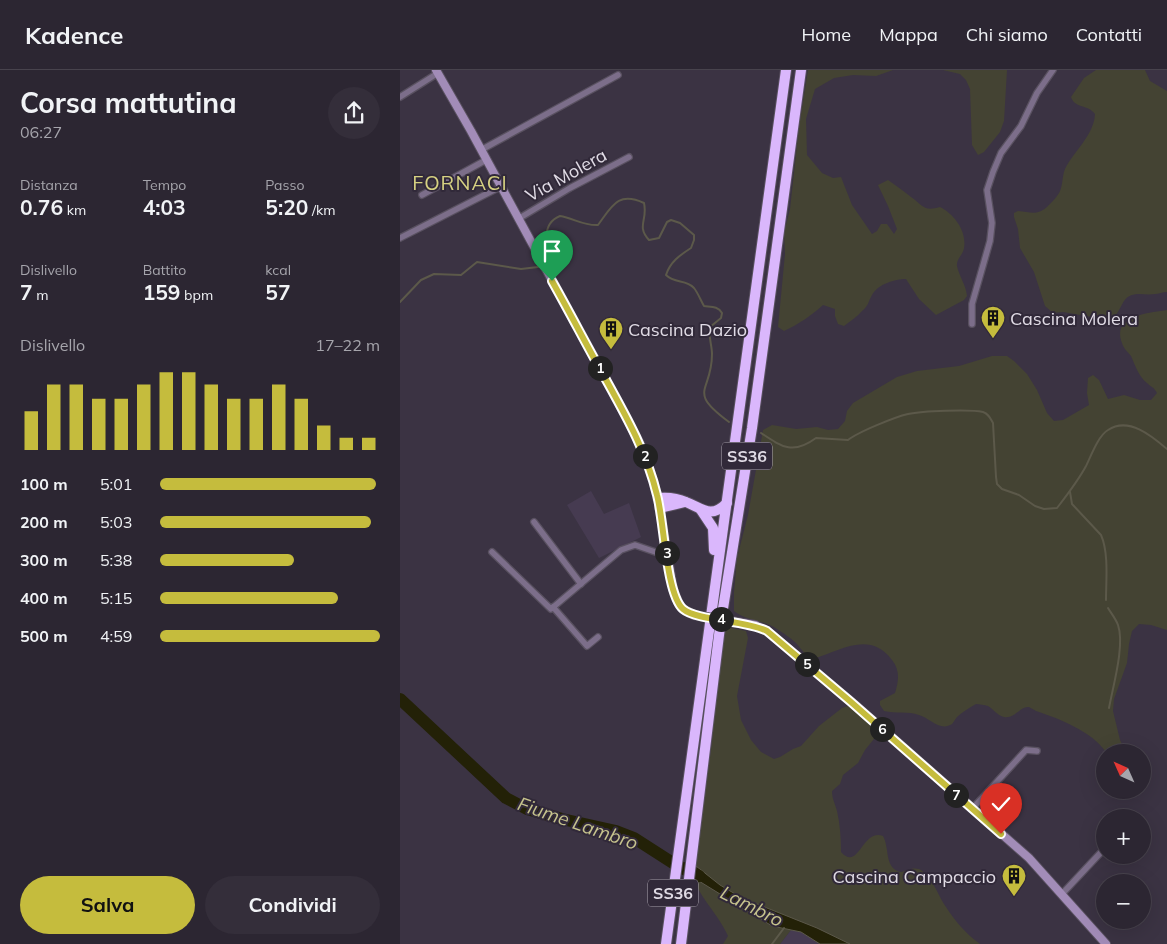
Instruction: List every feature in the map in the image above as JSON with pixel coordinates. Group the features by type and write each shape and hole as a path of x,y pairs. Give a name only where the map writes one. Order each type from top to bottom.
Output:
{"highway":[{"name":"SS36","path":"666,944 707,631 727,503 786,70"},
{"name":"SS36","path":"681,944 720,627 752,428 801,70"},
{"path":"659,503 685,502 701,510 711,512 716,511 727,503"},
{"path":"701,510 711,523 714,537 706,606 707,631"}],"street":[{"path":"972,324 972,304 990,241 992,223 987,190 1001,153 1021,126 1037,93 1053,70"},
{"path":"400,97 437,72 481,150 645,454 659,503 670,578 677,599 683,608 694,615 755,625 767,631 1029,858 1106,944"},
{"path":"481,150 618,76"},
{"name":"Via Molera","path":"518,219 564,191 629,157"},
{"path":"422,194 486,160"},
{"path":"400,238 500,187"},
{"path":"534,522 581,584"},
{"path":"492,552 551,609 621,550 635,545 668,556"},
{"path":"553,607 587,646 598,637"},
{"path":"972,809 1026,750 1037,751"},
{"path":"1062,894 1096,858"}],"shaded area":[{"path":"808,70 893,70 876,76 853,75 834,78 815,89 806,119 807,155 822,173 833,178 841,177 852,205 872,234 877,231 881,224 887,224 894,234 897,229 878,185 888,180 924,207 930,209 940,207 950,214 955,219 963,235 964,248 957,264 967,296 964,300 936,315 919,299 906,279 902,279 892,281 878,288 864,309 844,326 838,324 835,309 823,305 805,319 784,331 778,327 785,254 784,233 790,209 799,127"},
{"path":"943,70 1007,70 1004,121 1000,132 984,152 978,155 972,145 970,89 966,80 960,74"},
{"path":"1096,70 1145,70 1150,81 1167,91 1167,292 1131,296 1124,301 1116,314 1109,320 1063,312 1053,313 1045,306 1034,272 1020,248 1018,229 1014,217 1014,213 1018,211 1040,212 1059,193 1065,169 1091,129 1095,114 1075,103 1071,97 1084,78"},
{"path":"1167,310 1167,630 1151,625 1139,624 1132,631 1127,663 1114,699 1113,711 1122,744 1099,744 1084,732 1029,707 1023,708 1011,716 1004,717 988,706 976,704 959,715 948,726 939,725 915,714 884,711 880,701 895,693 898,675 895,664 883,651 874,646 854,645 813,659 792,639 777,629 744,617 734,611 737,558 748,515 763,430 772,425 796,429 817,427 828,430 838,429 845,421 847,411 853,403 897,377 917,371 959,366 992,356 1007,356 1027,374 1037,390 1047,413 1054,421 1063,420 1089,405 1087,393 1088,378 1093,375 1099,380 1108,399 1124,395 1140,400 1151,400 1157,393 1139,374 1131,356 1124,348 1120,334 1122,326 1127,321 1142,314"},
{"path":"591,491 604,514 629,503 641,537 599,558 567,505"},
{"path":"726,627 746,631 748,638 737,696 741,720 751,740 761,752 774,759 780,757 801,746 819,726 842,708 854,704 882,729 865,750 858,763 843,775 840,784 832,791 839,821 841,852 847,857 852,857 857,854 870,838 876,835 883,836 889,862 895,870 900,872 914,868 924,872 953,917 965,932 980,944 850,944 817,928 742,898 720,886 696,866 718,677"},
{"path":"694,878 764,922 772,926 791,930 780,944 723,944 728,936 700,892"},
{"path":"791,930 801,932 820,944 780,944"}],"water":[{"name":"Lambro","path":"696,866 720,885 742,898 817,928 850,944 820,944 801,932 772,926 694,878"}],"waterway":[{"path":"548,262 558,258 556,249 546,237 551,222 560,216 598,225 612,207 622,200 628,199 644,203 643,231 649,240 659,238 667,222 671,220 680,223 694,235 691,248 679,256 666,275 673,280 691,285 704,306 716,308 722,313 721,318 710,327 711,367 704,391 708,403 729,422"},
{"path":"400,302 421,280 434,274 461,275 477,262 521,269 538,267"},
{"path":"761,433 775,442 794,448 816,438 848,440 877,425 908,414 946,411 983,412 988,415 993,423 997,484 1002,489 1019,495 1035,506 1044,509 1057,508 1086,466 1098,441 1104,433 1116,426 1124,425 1140,430 1167,449"},
{"path":"1070,492 1072,504 1101,535 1104,542 1106,600"},
{"path":"1108,608 1115,618 1120,633 1118,666 1109,708"},
{"name":"Fiume Lambro","path":"400,699 506,798 527,809 616,831 634,838 676,865 699,876"},
{"name":"Lambro","path":"772,944 784,928"}],"place":[{"name":"Cascina Molera","path":"993,339"},
{"name":"Cascina Dazio","path":"611,350"},
{"name":"Cascina Campaccio","path":"1014,897"}],"district":[{"name":"FORNACI","path":"460,182"}],"route":[{"path":"552,281 645,454 658,498 670,578 679,604 694,615 755,625 767,631 1001,834"}]}
